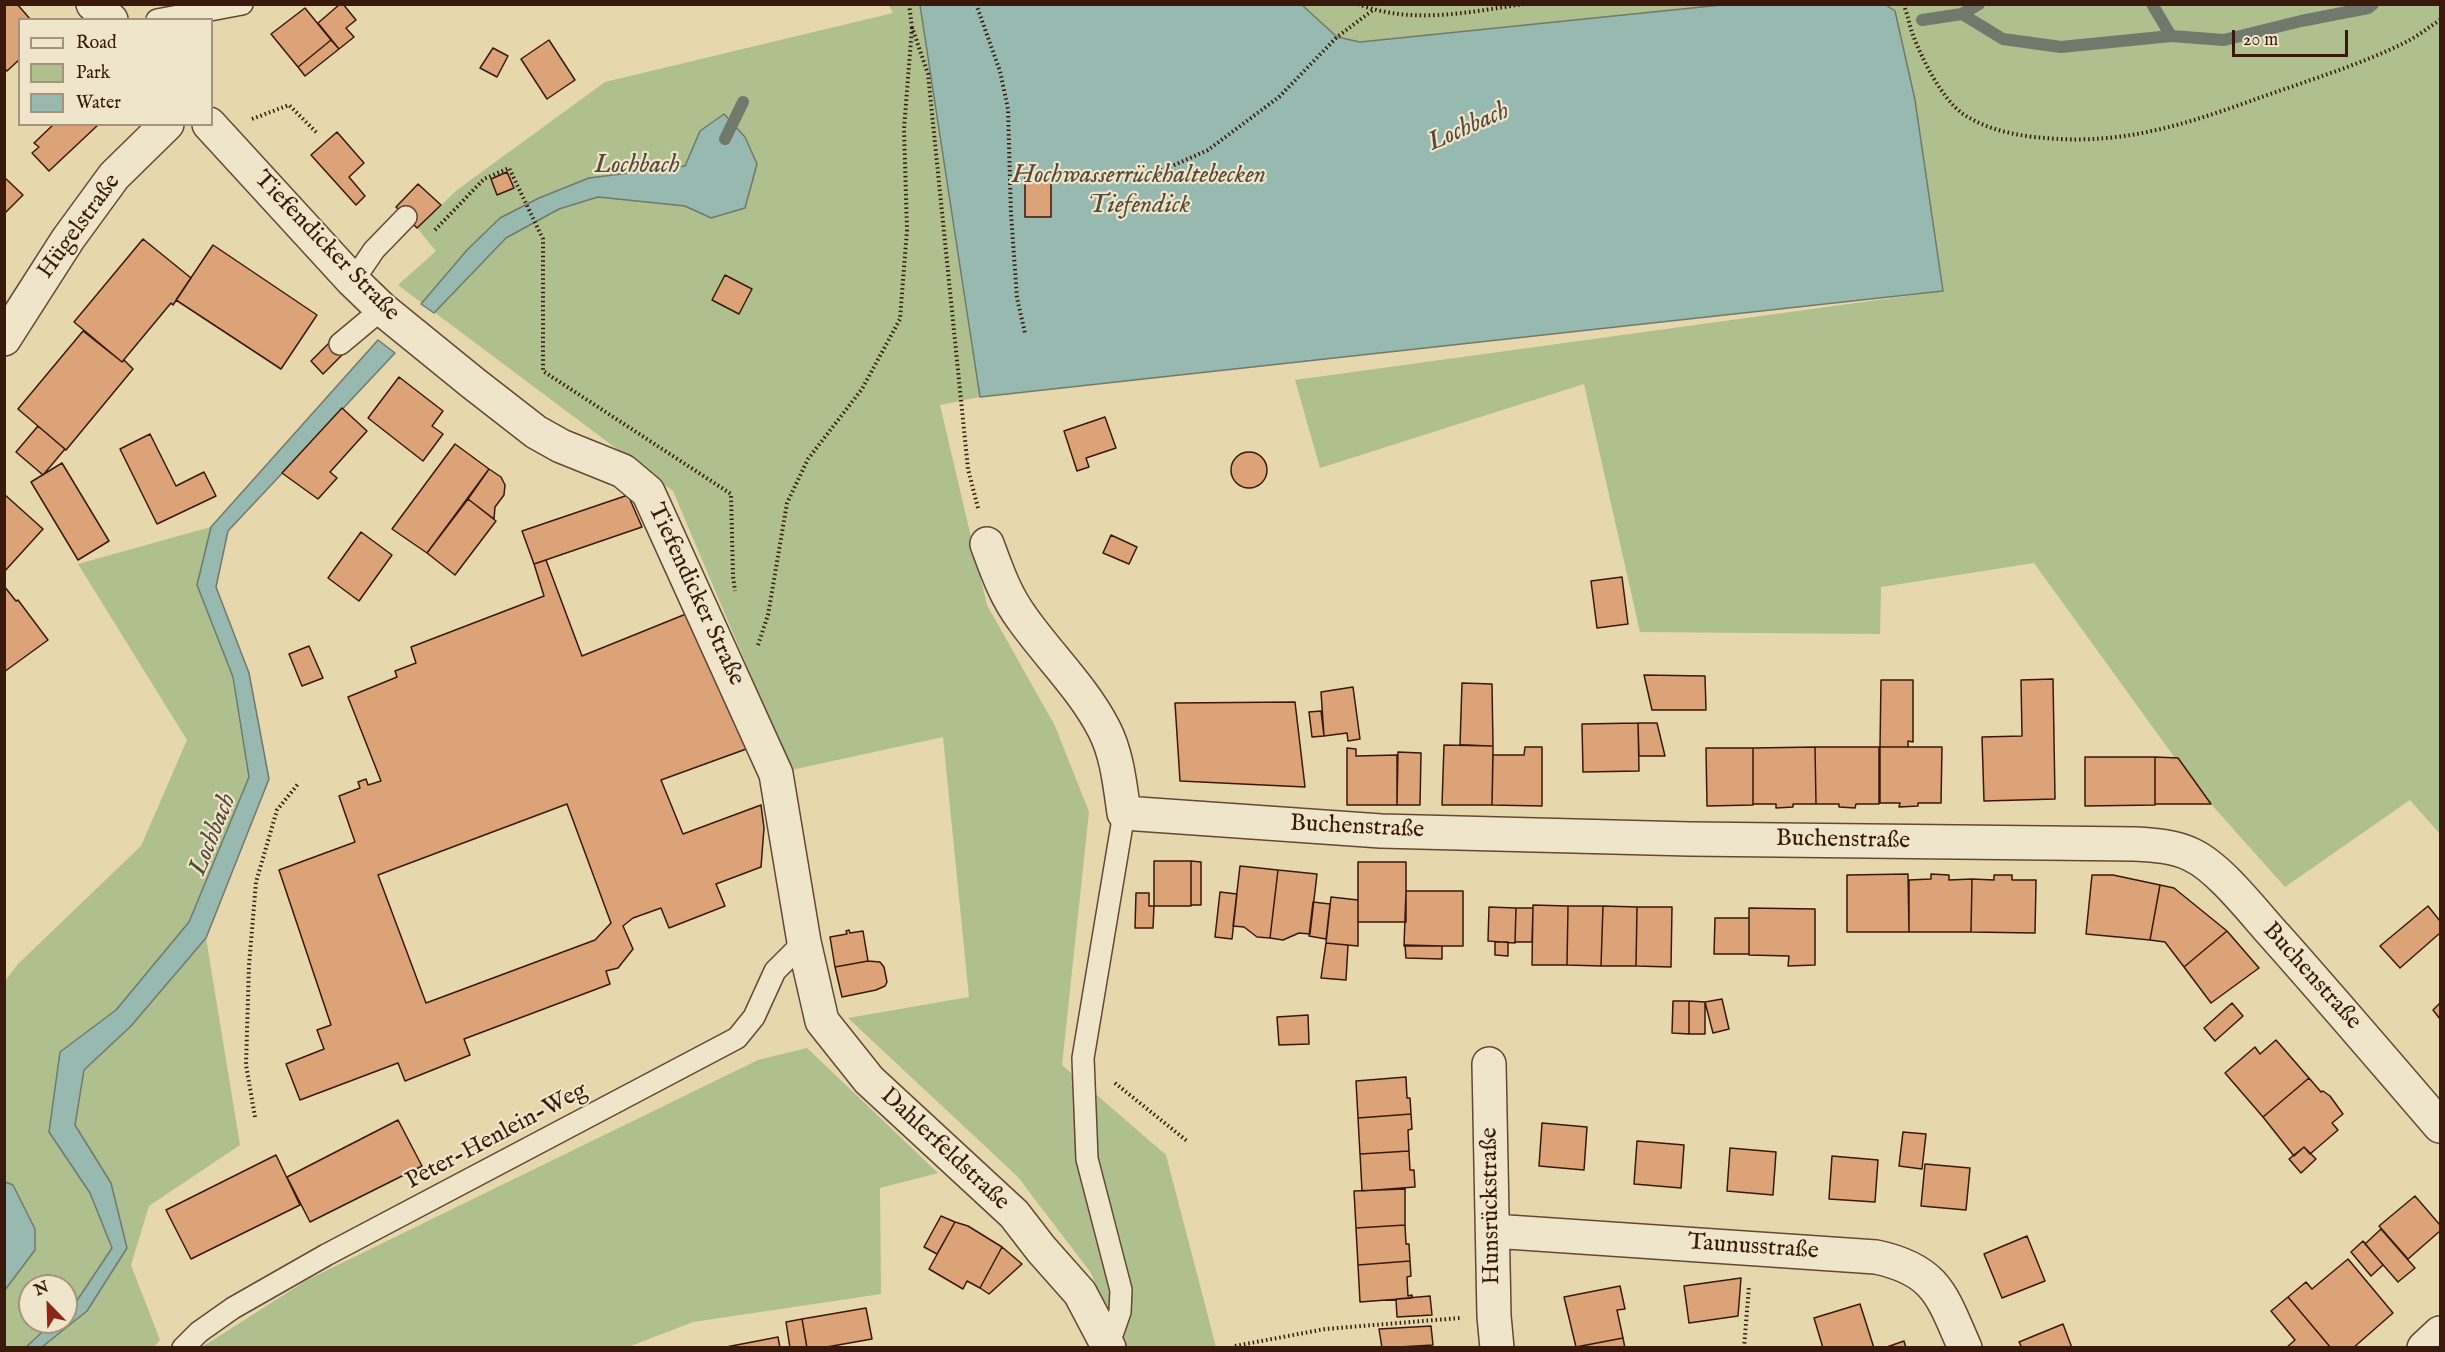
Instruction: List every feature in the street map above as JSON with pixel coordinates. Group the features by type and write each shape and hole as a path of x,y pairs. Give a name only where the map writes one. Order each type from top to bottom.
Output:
{"street":[{"path":"93,4 109,18"},
{"name":"Hügelstraße","path":"4,339 68,239 114,176 165,126"},
{"name":"Tiefendicker Straße","path":"214,130 353,281 382,309 473,384 536,432 561,446 622,471 648,492 776,774 804,942"},
{"path":"987,544 1003,589 1021,618 1089,705 1104,730 1119,776 1124,813"},
{"name":"Buchenstraße","path":"1124,813 1381,831 1690,839 2134,844 2176,849 2206,864 2234,891 2440,1126"},
{"name":"Dahlerfeldstraße","path":"804,942 822,1022 869,1080 1014,1214 1041,1250 1080,1293 1108,1347"},
{"name":"Hunsrückstraße","path":"1489,1064 1496,1332"},
{"name":"Taunusstraße","path":"1494,1231 1876,1257 1899,1262 1917,1270 1933,1283 1946,1304 1965,1347"},
{"path":"2424,1347 2440,1333"}],"lane":[{"path":"168,18 242,4"},
{"path":"353,281 374,250 405,217"},
{"path":"340,344 382,309"},
{"path":"1108,1347 1120,1312 1121,1290 1087,1159 1083,1058 1124,813"},
{"name":"Peter-Henlein-Weg","path":"183,1347 199,1332 233,1308 326,1255 736,1038 754,1017 775,971 804,942"}],"path":[{"path":"909,4 912,27 928,74 968,469 987,544"},
{"path":"976,4 1000,71 1008,109 1013,250 1017,297 1025,333"},
{"path":"1359,4 1373,10 1421,16 1524,4"},
{"path":"1903,4 1912,34 1927,66 1950,103 1963,114 1997,130 2029,137 2069,140 2136,136 2191,121 2356,63 2408,42 2440,20"},
{"path":"1145,178 1208,150 1280,97 1337,37 1373,10"},
{"path":"734,679 753,657 768,615 787,503 808,459 862,389 900,319 907,230 904,129 912,27"},
{"path":"214,130 237,125 289,105 317,133"},
{"path":"433,232 484,179 509,168 543,239 543,371 731,494 733,576 736,599"},
{"path":"255,1117 246,1065 249,964 256,882 277,810 298,784"},
{"path":"1083,1058 1187,1141"},
{"path":"1744,1347 1753,1248"},
{"path":"1234,1346 1325,1329 1496,1332"}],"green space":[{"path":"889,5 920,5 980,397 940,405 987,605 1055,726 1089,812 1062,1065 1166,1155 1216,1347 1122,1347 1091,1273 1018,1177 848,1018 969,997 943,737 791,770 673,491 398,285 436,251 417,228 457,190 605,82 893,13"},
{"path":"1302,5 1721,5 1360,42 1337,37"},
{"path":"1886,5 2440,5 2440,834 2410,800 2285,887 2211,804 2175,758 2034,563 1881,587 1880,634 1640,632 1584,384 1320,468 1295,380 1943,291 1895,12"},
{"path":"211,527 197,585 233,677 249,777 189,922 116,1010 60,1052 131,1026 206,938 240,1145 149,1206 131,1265 160,1340 154,1347 5,1347 4,1290 35,1250 35,1229 13,1185 5,1182 5,981 18,964 141,846 187,740 78,564"},
{"path":"807,1048 938,1173 880,1188 881,1294 693,1322 628,1347 202,1347 307,1280 758,1060"}],"water":[{"name":"Hochwasserrückhaltebecken Tiefendick","path":"920,5 1302,5 1337,37 1360,42 1721,5 1886,5 1895,11 1915,100 1943,291 980,397"},
{"path":"724,114 745,137 757,164 745,208 711,218 685,206 598,197 559,209 506,238 434,313 421,304 467,250 500,218 539,198 589,178 685,166 700,131"},
{"path":"378,340 395,353 228,531 216,587 249,673 269,779 206,938 131,1026 84,1070 75,1125 111,1183 127,1248 87,1311 78,1318 78,1299 112,1248 90,1193 49,1132 60,1052 116,1010 189,922 249,777 233,677 197,585 211,527"},
{"path":"5,1182 13,1185 35,1229 35,1250 5,1290"},
{"path":"40,1334 58,1334 42,1347 25,1348"}],"building":[{"path":"4,4 17,4 29,18 18,18 18,61 7,71 4,68"},
{"path":"340,4 343,4 356,20 346,28 354,37 339,49 318,23"},
{"path":"305,8 331,40 298,67 271,34"},
{"path":"331,40 339,49 305,76 298,67"},
{"path":"549,40 575,80 547,99 521,59"},
{"path":"493,48 508,56 497,77 480,68"},
{"path":"52,126 97,126 49,171 32,153 39,147 34,143"},
{"path":"337,132 364,163 349,177 365,196 356,205 311,155"},
{"path":"507,172 514,188 497,195 491,179"},
{"path":"4,177 23,195 4,214"},
{"path":"1025,178 1051,178 1051,217 1025,217"},
{"path":"418,184 441,205 417,228 396,207"},
{"path":"143,239 191,278 173,305 171,303 122,362 74,322"},
{"path":"213,245 317,315 281,369 176,300"},
{"path":"725,275 752,289 739,314 712,300"},
{"path":"83,331 133,369 66,450 18,409"},
{"path":"334,338 346,351 323,374 311,361"},
{"path":"399,377 443,411 432,426 443,434 423,461 368,418"},
{"path":"342,408 367,431 330,472 337,478 318,499 282,473"},
{"path":"1105,417 1116,448 1086,458 1089,467 1077,471 1064,431"},
{"path":"38,426 65,449 43,475 16,452"},
{"path":"150,434 176,486 204,472 216,496 157,524 120,449"},
{"path":"455,444 489,469 427,553 392,529"},
{"path":"1249,452 1262,457 1267,470 1262,483 1249,488 1236,483 1231,470 1236,457"},
{"path":"62,463 109,541 78,560 31,482"},
{"path":"489,469 501,477 505,485 504,495 495,507 494,519 468,499"},
{"path":"4,494 43,529 4,572"},
{"path":"628,495 642,527 534,564 522,531"},
{"path":"468,499 496,521 455,575 427,553"},
{"path":"361,532 392,555 359,601 328,578"},
{"path":"1111,535 1137,547 1129,564 1103,553"},
{"path":"546,560 582,656 686,614 749,748 661,780 683,834 761,805 764,828 761,867 716,884 725,906 669,928 661,908 633,918 623,926 633,949 618,968 606,971 610,984 464,1039 470,1055 405,1081 398,1063 300,1100 286,1064 324,1049 317,1030 331,1025 279,870 355,842 339,796 360,788 358,782 366,779 368,785 381,781 348,697 397,677 395,671 416,663 411,647 544,596 534,564","holes":["567,804 611,923 595,940 426,1003 378,875"]},
{"path":"1622,577 1628,624 1597,628 1591,581"},
{"path":"4,586 16,601 18,600 48,640 4,672"},
{"path":"309,646 323,678 302,686 289,654"},
{"path":"1644,675 1705,676 1706,710 1652,710"},
{"path":"2053,679 2055,799 1984,801 1982,737 2022,736 2021,680"},
{"path":"1881,680 1913,680 1913,742 1908,741 1908,747 1880,747"},
{"path":"1462,683 1492,684 1493,746 1460,745"},
{"path":"1353,687 1360,739 1348,741 1347,733 1324,736 1321,692"},
{"path":"1295,702 1305,787 1180,781 1175,703"},
{"path":"1321,711 1324,736 1312,737 1309,712"},
{"path":"1638,723 1639,771 1583,772 1582,724"},
{"path":"1638,723 1657,723 1665,756 1639,756"},
{"path":"1444,745 1493,746 1492,805 1442,805"},
{"path":"1525,747 1542,747 1542,806 1492,805 1493,755 1524,755"},
{"path":"1815,747 1879,747 1879,804 1856,804 1855,808 1839,807 1839,804 1816,804"},
{"path":"1815,747 1816,804 1793,804 1793,807 1776,808 1776,804 1753,804 1753,748"},
{"path":"1880,747 1942,747 1941,803 1918,803 1918,806 1899,807 1900,803 1880,803"},
{"path":"1347,748 1356,749 1356,756 1397,755 1397,805 1347,805"},
{"path":"1706,748 1753,748 1753,805 1707,806"},
{"path":"1398,752 1421,753 1420,805 1397,805"},
{"path":"2085,757 2155,757 2155,805 2085,806"},
{"path":"2155,757 2178,758 2211,804 2155,804"},
{"path":"1154,861 1191,861 1191,906 1154,906"},
{"path":"1191,861 1201,862 1201,905 1191,905"},
{"path":"1358,862 1406,862 1406,922 1358,922"},
{"path":"1240,866 1278,870 1270,938 1257,937 1244,927 1233,926"},
{"path":"1278,870 1317,874 1310,934 1299,933 1283,940 1270,938"},
{"path":"1908,874 1909,932 1847,932 1847,875"},
{"path":"1931,874 1949,875 1949,880 1972,879 1971,932 1909,932 1909,880 1931,879"},
{"path":"1994,875 2012,875 2012,880 2036,880 2035,933 1971,932 1972,879 1994,880"},
{"path":"2092,875 2113,875 2160,885 2150,940 2086,934"},
{"path":"2160,885 2174,888 2227,931 2184,967 2165,942 2150,940"},
{"path":"1406,891 1463,891 1463,946 1404,946"},
{"path":"1220,892 1237,894 1232,939 1215,937"},
{"path":"1136,893 1149,893 1149,906 1154,906 1153,928 1135,928"},
{"path":"1331,897 1358,900 1358,946 1326,943"},
{"path":"1313,902 1330,904 1326,939 1309,936"},
{"path":"1533,905 1568,906 1567,965 1532,965"},
{"path":"1568,906 1603,906 1601,966 1567,965"},
{"path":"1603,906 1637,907 1636,966 1601,966"},
{"path":"2428,906 2440,921 2440,933 2400,968 2380,946"},
{"path":"1489,907 1516,908 1515,943 1488,941"},
{"path":"1637,907 1672,907 1671,967 1636,966"},
{"path":"1516,908 1533,908 1532,942 1515,942"},
{"path":"1749,908 1815,909 1815,965 1788,966 1789,956 1749,955"},
{"path":"1715,918 1749,918 1749,954 1714,954"},
{"path":"849,930 850,933 863,931 868,961 835,967 830,937 847,934 846,931"},
{"path":"2227,931 2259,968 2211,1003 2184,967"},
{"path":"1495,942 1508,942 1508,956 1495,955"},
{"path":"1326,943 1348,945 1346,980 1321,978"},
{"path":"1405,945 1442,946 1442,959 1406,958"},
{"path":"868,961 880,962 884,967 887,982 885,986 842,997 835,967"},
{"path":"1722,999 1729,1029 1713,1033 1705,1002"},
{"path":"1673,1001 1689,1001 1689,1034 1672,1033"},
{"path":"1689,1001 1705,1002 1705,1034 1689,1034"},
{"path":"2232,1003 2243,1016 2215,1041 2204,1028"},
{"path":"2440,1003 2440,1019 2433,1010"},
{"path":"1308,1015 1309,1044 1279,1045 1277,1017"},
{"path":"2276,1040 2309,1078 2263,1117 2225,1073 2255,1047 2260,1054"},
{"path":"1406,1077 1407,1098 1410,1098 1411,1114 1358,1118 1356,1081"},
{"path":"2309,1078 2321,1092 2330,1096 2343,1114 2332,1123 2338,1130 2310,1154 2304,1147 2294,1156 2263,1117"},
{"path":"1411,1114 1412,1129 1408,1130 1409,1151 1360,1154 1358,1118"},
{"path":"398,1120 422,1166 310,1222 287,1177"},
{"path":"1542,1123 1587,1127 1584,1170 1539,1166"},
{"path":"1903,1132 1926,1134 1922,1169 1899,1166"},
{"path":"1637,1141 1684,1145 1681,1188 1634,1184"},
{"path":"2304,1147 2316,1159 2301,1173 2289,1159"},
{"path":"1730,1148 1776,1152 1773,1195 1727,1191"},
{"path":"1409,1151 1410,1170 1414,1170 1415,1187 1362,1191 1360,1154"},
{"path":"276,1155 300,1205 191,1259 166,1210"},
{"path":"1832,1156 1878,1160 1875,1202 1829,1199"},
{"path":"1925,1164 1970,1168 1966,1210 1921,1206"},
{"path":"1405,1189 1405,1225 1356,1228 1354,1191"},
{"path":"2415,1196 2440,1225 2440,1231 2408,1259 2379,1226"},
{"path":"941,1216 955,1222 937,1254 924,1247"},
{"path":"955,1222 968,1226 1002,1247 980,1288 967,1281 963,1289 929,1269"},
{"path":"1405,1225 1410,1261 1358,1265 1356,1228"},
{"path":"2381,1229 2415,1268 2398,1282 2365,1244"},
{"path":"2027,1236 2045,1281 2002,1298 1984,1254"},
{"path":"2363,1241 2383,1265 2371,1276 2351,1252"},
{"path":"1002,1247 1022,1264 989,1294 980,1288"},
{"path":"2348,1259 2393,1313 2353,1348 2331,1348 2288,1297 2306,1282 2312,1289"},
{"path":"1410,1261 1411,1276 1407,1277 1408,1296 1412,1295 1412,1298 1360,1302 1358,1265"},
{"path":"1741,1278 1738,1316 1689,1323 1684,1286"},
{"path":"1620,1286 1625,1309 1617,1310 1623,1338 1576,1347 1564,1297"},
{"path":"1430,1296 1432,1315 1397,1317 1396,1299"},
{"path":"2288,1297 2331,1348 2286,1348 2295,1340 2271,1311"},
{"path":"1860,1304 1874,1348 1823,1348 1814,1318"},
{"path":"866,1308 872,1339 821,1348 807,1348 802,1319"},
{"path":"802,1319 807,1348 790,1348 786,1322"},
{"path":"2063,1324 2072,1348 2022,1348 2019,1342"},
{"path":"1431,1326 1433,1345 1382,1348 1379,1329"},
{"path":"778,1337 780,1348 721,1348"},
{"path":"1623,1338 1625,1348 1576,1348 1576,1347"},
{"path":"1904,1341 1906,1348 1884,1348"}],"waterway":[{"name":"Lochbach","path":"1922,20 1962,14 1979,4"},
{"name":"Lochbach","path":"2152,4 2171,36"},
{"name":"Lochbach","path":"1962,14 2003,39 2061,47 2171,36 2224,40 2301,21 2368,8 2373,4"},
{"path":"725,139 743,102"}]}
